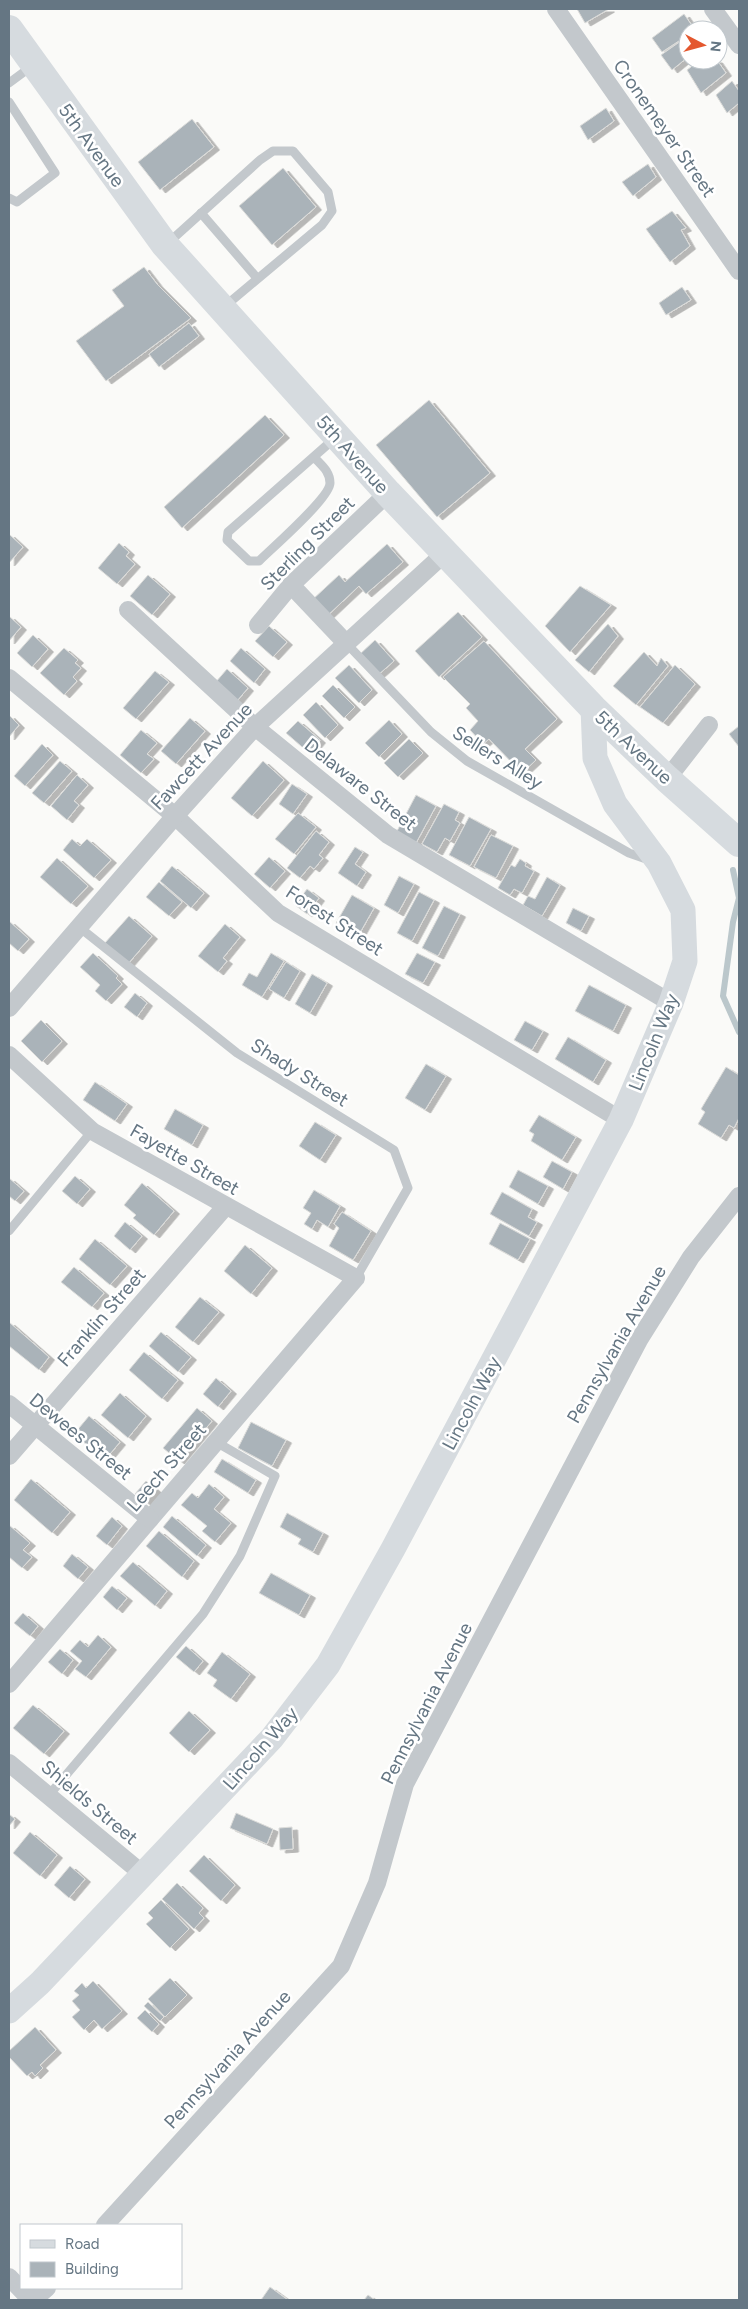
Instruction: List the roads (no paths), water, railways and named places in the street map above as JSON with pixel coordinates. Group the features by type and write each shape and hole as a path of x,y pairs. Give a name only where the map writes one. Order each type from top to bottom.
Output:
{"main road":[{"name":"5th Avenue","path":"9,29 165,245 337,437 593,708 666,778 739,843"},
{"name":"Lincoln Way","path":"9,2011 40,1983 272,1738 328,1665 394,1549 621,1120 671,1003 684,960 683,910 659,863 615,804 595,758 593,708"}],"street":[{"name":"Cronemeyer Street","path":"556,9 739,272"},
{"path":"712,9 739,46"},
{"name":"Sterling Street","path":"258,625 290,585 388,493"},
{"name":"Fawcett Avenue","path":"9,1008 175,816 255,727 445,553"},
{"path":"290,585 346,642"},
{"name":"Delaware Street","path":"128,610 255,727 388,835 671,1003"},
{"name":"Forest Street","path":"9,678 175,816 278,912 621,1120"},
{"path":"666,778 709,725"},
{"name":"Fayette Street","path":"9,1055 92,1131 356,1278"},
{"name":"Pennsylvania Avenue","path":"105,2224 341,1966 377,1882 405,1784 639,1340 691,1257 739,1196"},
{"name":"Franklin Street","path":"9,1456 34,1425 226,1207"},
{"name":"Leech Street","path":"9,1684 356,1278"},
{"name":"Dewees Street","path":"9,1404 150,1519"},
{"name":"Shields Street","path":"9,1763 144,1875"},
{"path":"9,2277 20,2288"},
{"path":"21,2289 32,2300 46,2289"}],"lane":[{"path":"9,83 34,65"},
{"path":"9,102 55,173 17,202 9,198"},
{"path":"165,245 260,160 273,151 294,151 328,192 332,211 322,225 222,308"},
{"path":"201,212 257,278"},
{"path":"314,457 327,471 330,484 323,498 259,561 249,561 227,540 228,532 314,457 337,437"},
{"name":"Sellers Alley","path":"346,642 431,732 467,761 628,853 659,863"},
{"name":"Shady Street","path":"79,927 237,1052 394,1150 408,1188 356,1278"},
{"path":"9,1232 92,1131"},
{"path":"49,1795 204,1614 240,1556 275,1476 216,1442"}],"waterway":[{"path":"733,870 739,898"},
{"path":"739,898 733,922 723,996 739,1032"}]}
